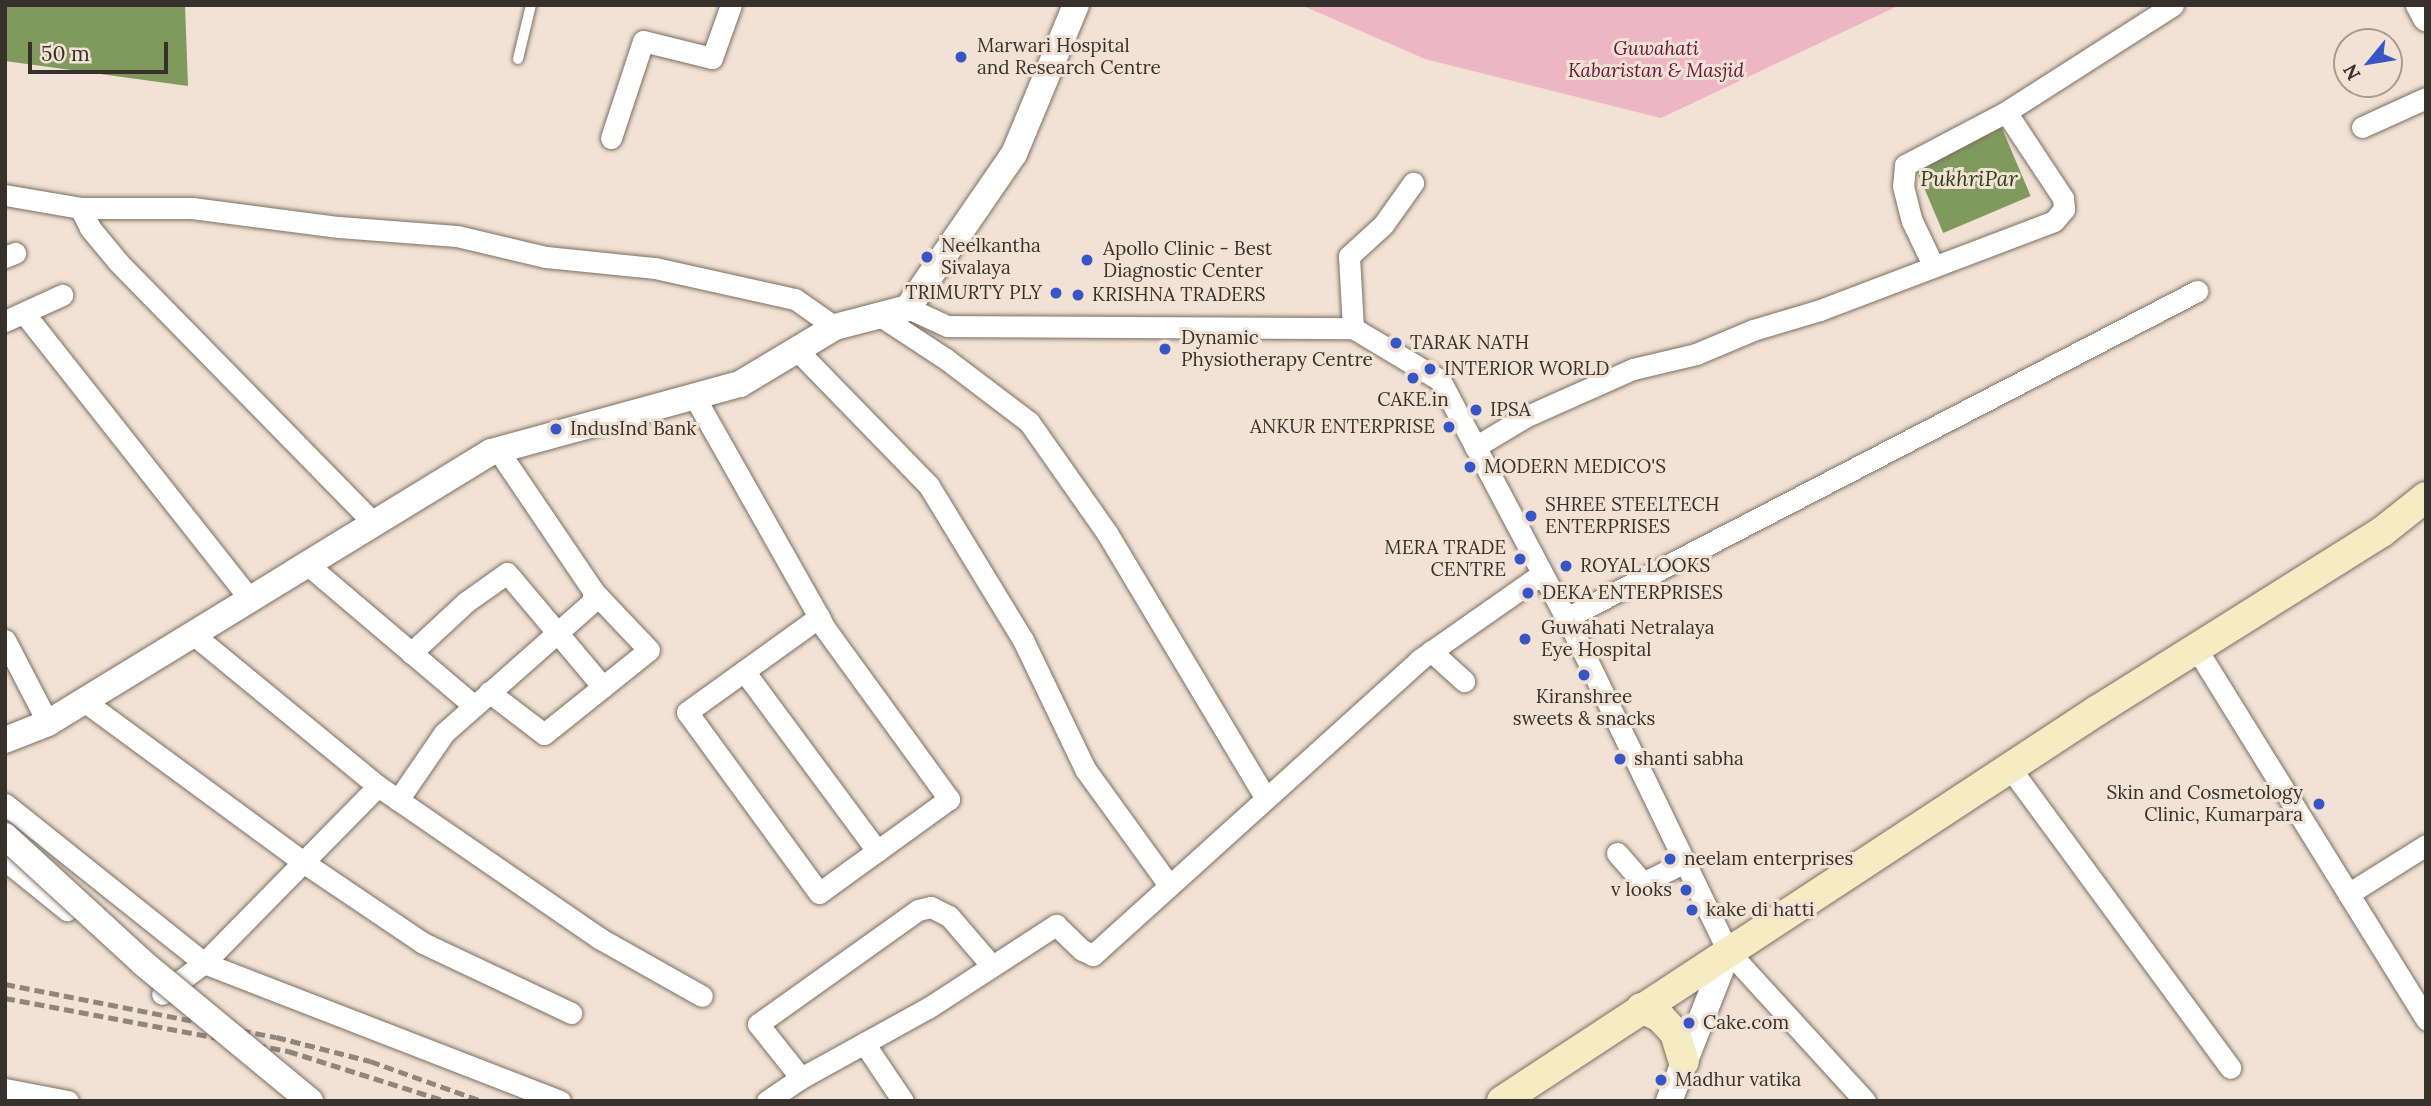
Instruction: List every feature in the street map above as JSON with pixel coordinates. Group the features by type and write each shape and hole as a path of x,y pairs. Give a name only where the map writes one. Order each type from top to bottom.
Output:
{"main road":[{"path":"1502,1101 2010,768 2382,532 2426,496"},
{"path":"1641,1008 1660,1017 1675,1033 1684,1062"}],"street":[{"path":"611,138 643,41 712,58 731,5"},
{"path":"908,308 1014,154 1076,5"},
{"path":"1933,265 1912,221 1903,186 1905,165 2006,112 2173,5"},
{"path":"2420,5 2426,18"},
{"path":"2362,128 2426,98"},
{"path":"1475,447 1525,416 1633,369 1696,354 1753,330 1820,310 2054,221 2064,209 2063,198 2006,112"},
{"path":"1353,328 1349,256 1383,225 1413,183"},
{"path":"5,195 80,208 192,208 340,227 457,236 546,257 654,268 795,299 835,327"},
{"path":"80,208 90,228 119,263 375,524"},
{"path":"1566,618 2197,291"},
{"path":"62,295 14,317 251,600"},
{"path":"5,740 48,723 498,450 740,384 835,327 908,308 947,326 1353,328 1440,380 1566,618 1728,951 1865,1101"},
{"path":"879,315 946,359 1029,422 1107,533 1265,796"},
{"path":"796,349 929,486 1023,640 1085,769 1169,885"},
{"path":"694,396 819,617 949,799 818,894 687,712 819,617"},
{"path":"308,565 411,653 481,699 544,734 649,650 594,592 498,450"},
{"path":"411,653 466,602 507,573 603,687"},
{"path":"767,1101 801,1078 928,1008 1056,925 1082,950 1093,954 1265,796 1432,651 1542,573"},
{"path":"398,800 444,733 592,602 594,592"},
{"path":"194,635 378,786 599,938 702,996"},
{"path":"5,640 48,723"},
{"path":"2196,648 2426,1018"},
{"path":"1432,651 1464,681"},
{"path":"744,671 877,851"},
{"path":"84,701 303,862 423,943 571,1013"},
{"path":"2010,768 2230,1068"},
{"path":"5,860 32,880 164,996 204,963 378,786"},
{"path":"5,804 204,963 560,1101"},
{"path":"5,836 143,963 310,1101"},
{"path":"2348,894 2426,845"},
{"path":"1617,853 1643,883 1685,862"},
{"path":"801,1078 758,1024 918,910 931,906 949,916 992,966"},
{"path":"1669,1101 1728,951"},
{"path":"864,1042 903,1101"},
{"path":"5,1089 68,1101"}],"lane":[{"path":"518,59 531,5"}],"green space":[{"name":"Guwahati Kabaristan & Masjid","path":"1301,5 1900,5 1661,118 1425,59"}],"water":[{"path":"5,5 185,5 188,86 5,61"},
{"name":"PukhriPar","path":"2001,126 2031,196 1943,233 1914,163"}],"railway":[{"path":"5,984 276,1037 370,1061 482,1101"},
{"path":"5,998 288,1051 446,1101"}],"place":[{"name":"Marwari Hospital and Research Centre","path":"961,57"},
{"name":"Neelkantha Sivalaya","path":"927,257"},
{"name":"Apollo Clinic - Best Diagnostic Center","path":"1087,260"},
{"name":"TRIMURTY PLY","path":"1056,293"},
{"name":"KRISHNA TRADERS","path":"1078,295"},
{"name":"TARAK NATH","path":"1396,343"},
{"name":"Dynamic Physiotherapy Centre","path":"1165,349"},
{"name":"INTERIOR WORLD","path":"1430,369"},
{"name":"CAKE.in","path":"1413,378"},
{"name":"IPSA","path":"1476,410"},
{"name":"ANKUR ENTERPRISE","path":"1449,427"},
{"name":"IndusInd Bank","path":"556,429"},
{"name":"MODERN MEDICO'S","path":"1470,467"},
{"name":"SHREE STEELTECH ENTERPRISES","path":"1531,516"},
{"name":"MERA TRADE CENTRE","path":"1520,559"},
{"name":"ROYAL LOOKS","path":"1566,566"},
{"name":"DEKA ENTERPRISES","path":"1528,593"},
{"name":"Guwahati Netralaya Eye Hospital","path":"1525,639"},
{"name":"Kiranshree sweets & snacks","path":"1584,675"},
{"name":"shanti sabha","path":"1620,759"},
{"name":"Skin and Cosmetology Clinic, Kumarpara","path":"2319,804"},
{"name":"neelam enterprises","path":"1670,859"},
{"name":"v looks","path":"1686,890"},
{"name":"kake di hatti","path":"1692,910"},
{"name":"Cake.com","path":"1689,1023"},
{"name":"Madhur vatika","path":"1661,1080"}]}
